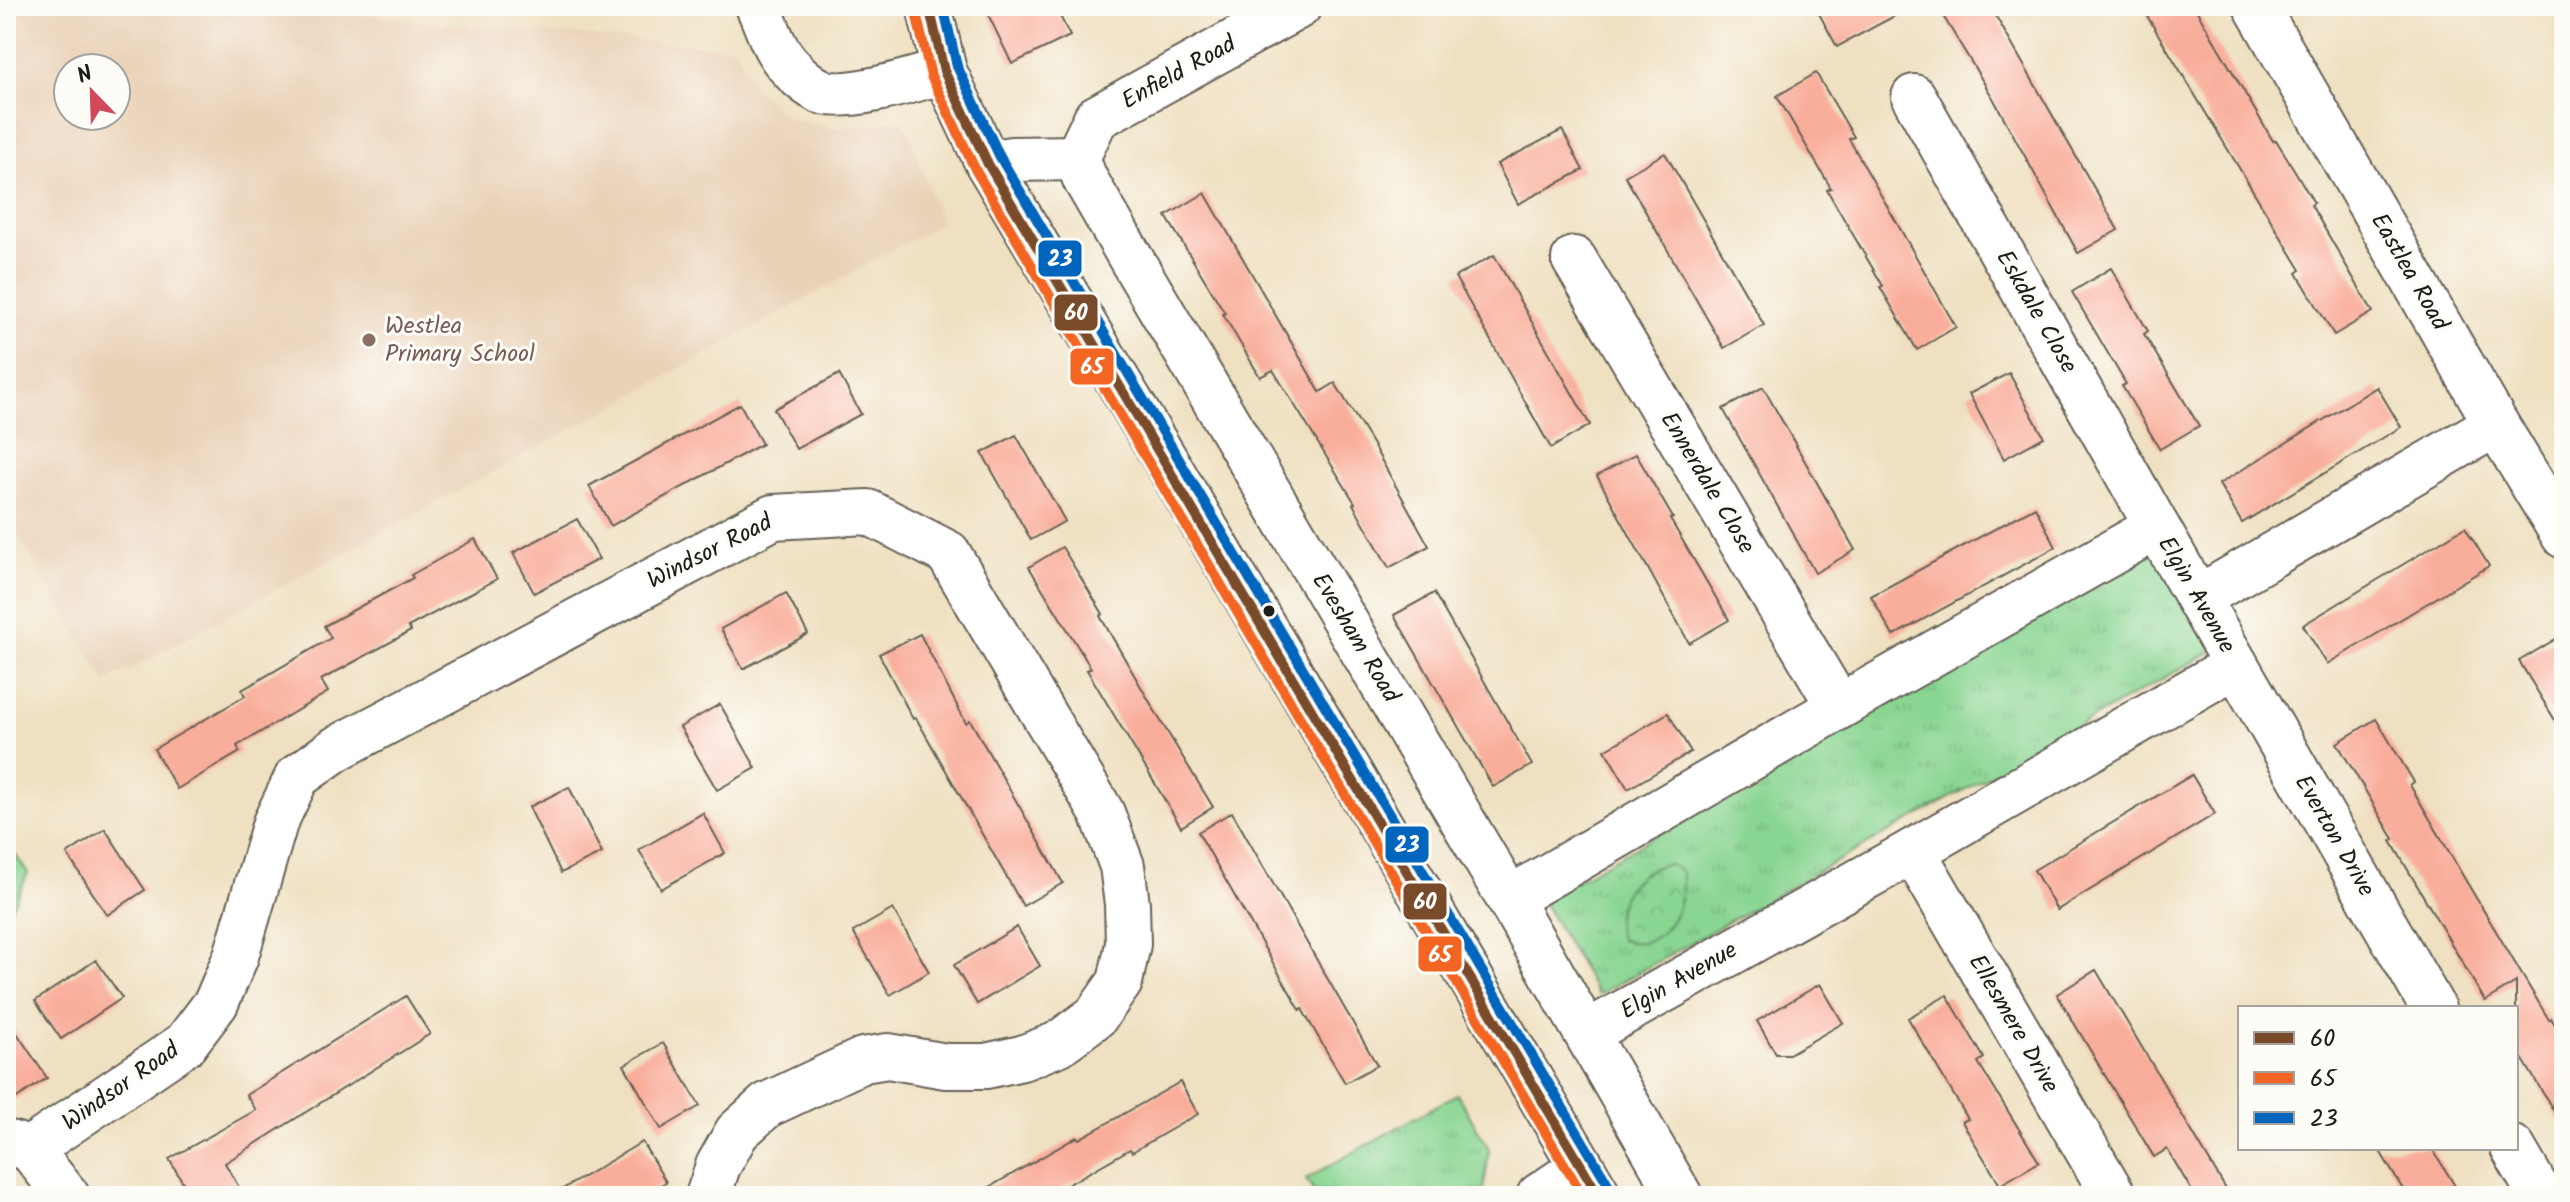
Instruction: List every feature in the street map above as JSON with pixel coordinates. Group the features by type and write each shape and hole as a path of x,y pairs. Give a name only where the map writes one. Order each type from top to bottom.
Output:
{"street":[{"path":"758,6 778,51 796,73 820,92 847,95 944,71"},
{"path":"929,6 944,71 988,164 1591,1182 1539,1196"},
{"name":"Enfield Road","path":"1077,158 1096,118 1299,6"},
{"name":"Eastlea Road","path":"2256,6 2496,424 2564,536"},
{"name":"Eskdale Close","path":"1914,97 2157,527"},
{"path":"988,164 1011,159 1077,158"},
{"name":"Evesham Road","path":"1077,158 1085,179 1133,262 1509,899 1680,1196"},
{"name":"Ennerdale Close","path":"1574,259 1839,707"},
{"path":"2198,598 2496,424"},
{"name":"Windsor Road","path":"18,1146 185,1044 216,1003 236,956 275,823 297,777 336,749 773,517 868,512 948,553 1102,813 1122,866 1127,904 1128,944 1120,982 1096,1016 1058,1044 1022,1058 986,1066 946,1066 888,1056 863,1060 767,1105 737,1132 718,1166 708,1196"},
{"name":"Elgin Avenue","path":"1509,899 2157,527 2236,665 1913,851 1587,1033"},
{"name":"Everton Drive","path":"2236,665 2432,1006"},
{"name":"Ellesmere Drive","path":"1913,851 2114,1196"},
{"path":"18,1146 67,1196"},
{"path":"2514,1150 2541,1196"}],"shaded area":[{"name":"Westlea Primary School","path":"6,6 276,6 735,48 754,87 786,117 834,129 904,120 941,223 592,418 106,682 6,515"}],"green space":[{"path":"2157,551 2214,650 1598,995 1542,900"},
{"path":"6,841 28,873 6,919"},
{"path":"1669,864 1682,872 1682,886 1680,900 1669,925 1649,940 1621,940 1617,915 1626,891 1645,873"},
{"path":"1457,1094 1489,1149 1483,1196 1316,1196 1306,1179"}],"building":[{"path":"984,6 1055,6 1070,36 1012,64"},
{"path":"1815,6 1913,6 1837,47"},
{"path":"1937,6 1990,6 2118,230 2078,253 1993,98"},
{"path":"2141,6 2194,6 2273,141 2276,140 2314,203 2311,205 2373,312 2334,335 2297,273 2301,270"},
{"path":"1816,73 1854,137 1849,139 1956,327 1917,350 1827,190 1831,188 1777,96"},
{"path":"1562,130 1583,170 1518,204 1497,164"},
{"path":"1665,153 1764,325 1724,348 1625,176"},
{"path":"1205,193 1320,392 1335,383 1429,546 1389,568 1355,503 1273,370 1260,377 1166,216"},
{"path":"1494,255 1590,425 1551,448 1455,277"},
{"path":"2111,268 2148,331 2144,334 2199,426 2160,449 2072,292"},
{"path":"2009,373 2044,437 2004,459 1969,394"},
{"path":"839,374 861,414 796,449 774,409"},
{"path":"1763,387 1855,550 1815,573 1723,409"},
{"path":"2377,387 2401,427 2242,523 2219,484"},
{"path":"740,404 762,444 611,526 589,486"},
{"path":"1016,435 1065,521 1031,540 982,453"},
{"path":"1636,454 1729,620 1689,643 1597,476"},
{"path":"2035,507 2056,547 1893,636 1871,596"},
{"path":"577,519 599,559 534,593 513,553"},
{"path":"2465,527 2489,566 2327,664 2303,625"},
{"path":"475,539 497,579 408,627 411,631 321,680 328,692 237,746 240,752 177,789 154,749 245,696 242,690 331,638 324,626 413,578 411,575"},
{"path":"1062,547 1213,807 1181,827 1087,670 1091,668 1029,567"},
{"path":"786,593 808,634 743,669 721,629"},
{"path":"1434,593 1532,765 1493,787 1394,615"},
{"path":"920,634 966,723 970,720 1063,883 1023,906 916,718 913,719 879,654"},
{"path":"2564,634 2564,735 2519,661"},
{"path":"720,704 756,768 717,790 680,727"},
{"path":"1668,713 1691,752 1628,789 1605,750"},
{"path":"2376,719 2414,782 2410,785 2466,881 2549,1020 2551,1018 2564,1039 2564,1128 2518,1051 2516,982 2485,1001 2337,743"},
{"path":"2192,775 2215,814 2057,910 2034,870"},
{"path":"569,787 602,853 561,873 529,807"},
{"path":"1232,812 1377,1065 1345,1083 1198,832"},
{"path":"703,813 725,853 661,889 639,850"},
{"path":"105,829 145,890 107,915 67,854"},
{"path":"893,909 929,972 890,995 853,932"},
{"path":"1017,927 1040,966 977,1004 954,965"},
{"path":"96,960 122,998 61,1039 35,1001"},
{"path":"2096,970 2230,1196 2195,1196 2167,1149 2154,1157 2116,1094 2057,994"},
{"path":"1820,984 1843,1023 1789,1054 1776,1054 1757,1021"},
{"path":"1947,995 1984,1058 1978,1062 2039,1162 2000,1185 1962,1122 1968,1119 1908,1018"},
{"path":"406,996 430,1034 225,1163 244,1196 191,1196 169,1159 256,1110 246,1095"},
{"path":"6,1017 47,1078 6,1105"},
{"path":"663,1043 700,1106 661,1129 624,1065"},
{"path":"1180,1082 1198,1114 1132,1152 1130,1149 1048,1196 974,1196 1077,1137 1079,1139"},
{"path":"642,1142 666,1182 641,1196 551,1196"},
{"path":"2379,1150 2433,1150 2461,1196 2407,1196"}],"transit line":[{"name":"60","path":"929,6 944,71 988,164 1599,1196"},
{"name":"23","path":"943,6 957,66 1000,157 1611,1189"},
{"name":"65","path":"915,9 931,76 976,171 1583,1196"}],"place":[{"name":"Westlea Primary School","path":"369,340"}]}
